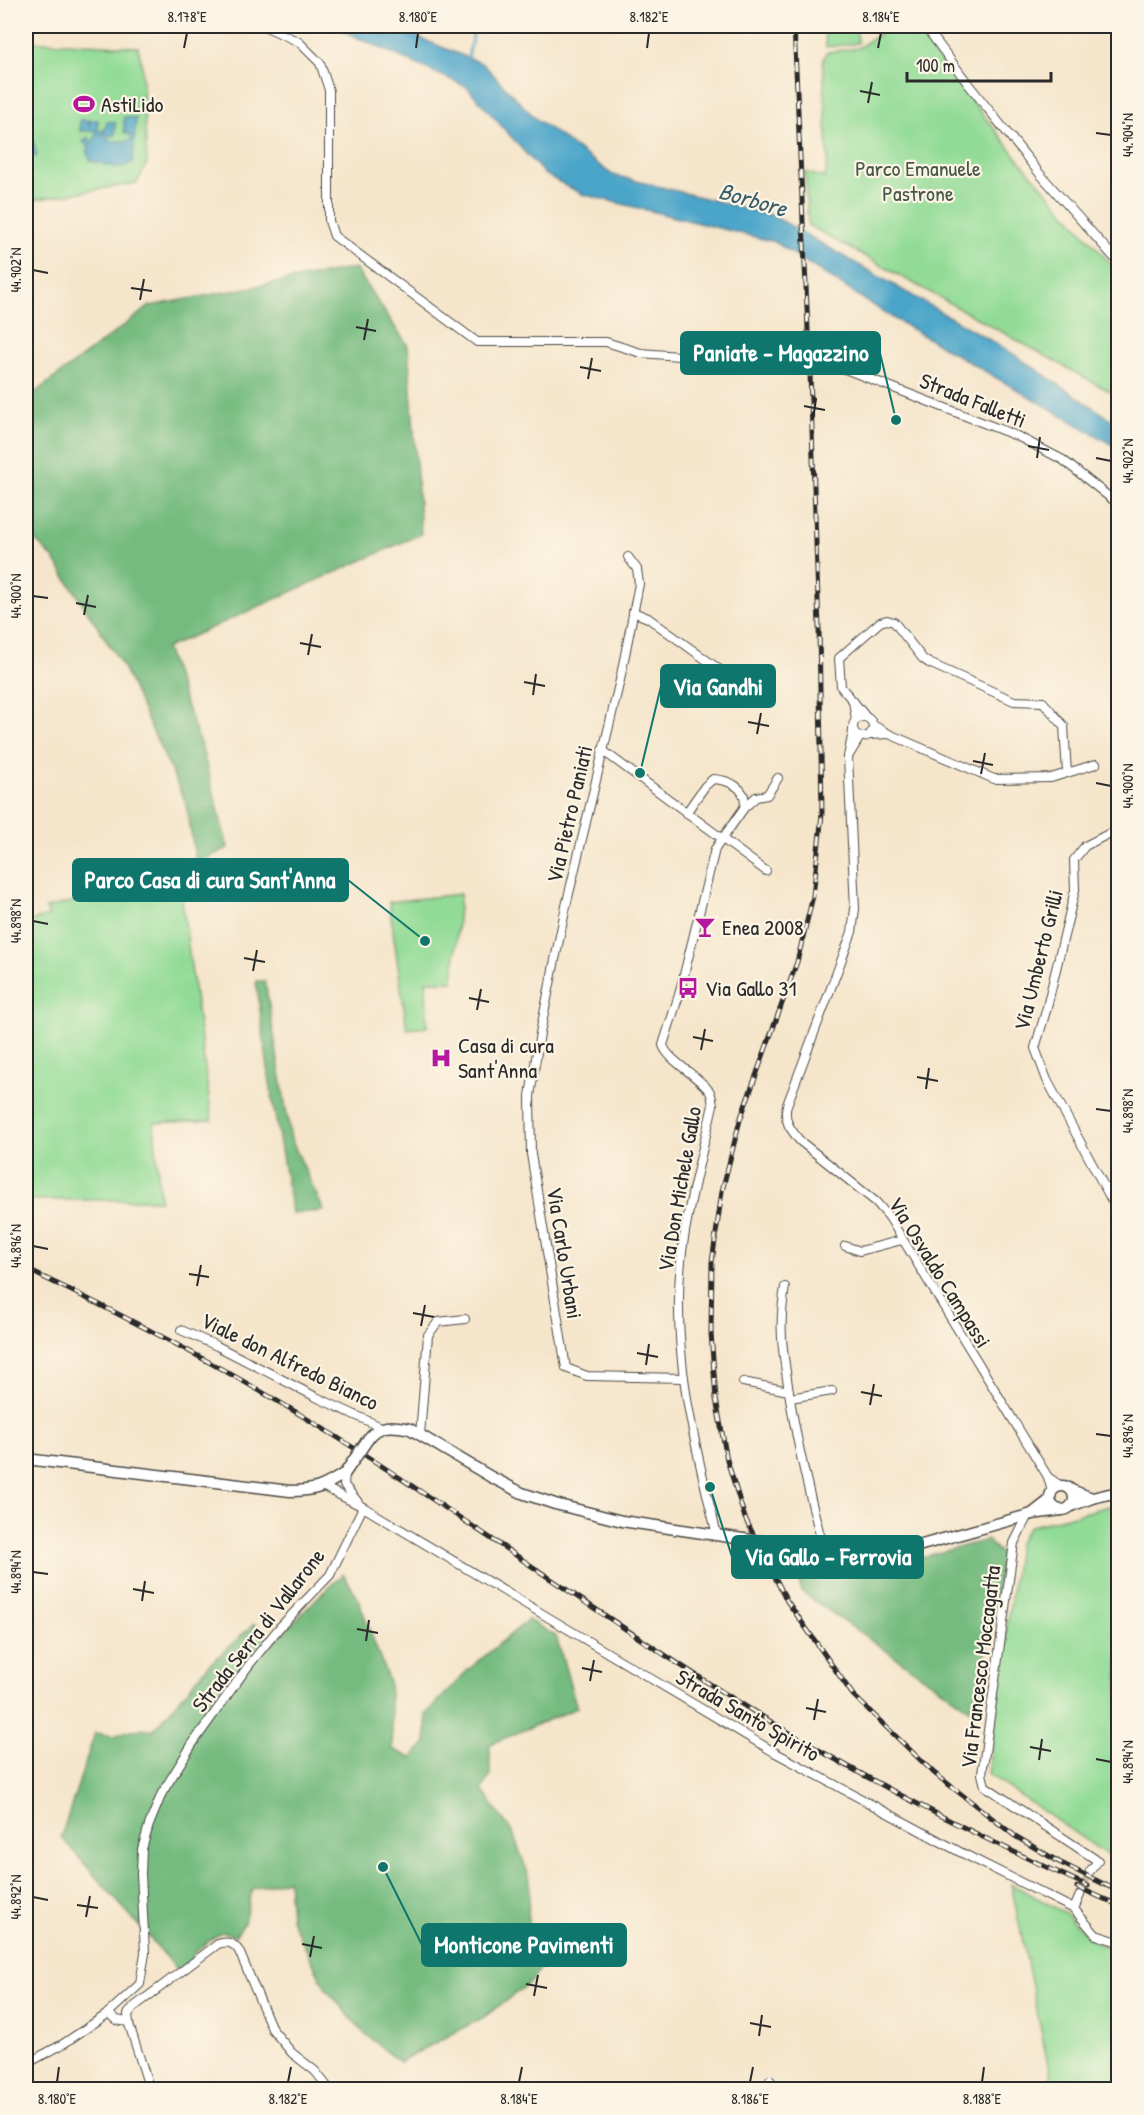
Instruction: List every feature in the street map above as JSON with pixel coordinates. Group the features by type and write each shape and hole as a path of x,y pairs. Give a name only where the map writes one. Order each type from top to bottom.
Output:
{"street":[{"name":"Strada Falletti","path":"264,26 299,42 320,63 329,90 329,221 334,236 477,342 606,342 641,353 845,369 1017,436 1063,460 1119,504"},
{"path":"926,26 969,86 1030,162 1119,262"},
{"name":"Via Pietro Paniati","path":"542,1025 566,906 620,680 639,584 637,569 628,557"},
{"path":"633,612 648,618 723,672"},
{"path":"1067,773 1064,726 1043,702 1014,701 929,663 923,659 894,622 887,620 880,622 839,658 841,687 873,725 994,779 1050,778 1067,773 1096,764"},
{"path":"853,701 856,719 853,731 860,737"},
{"path":"856,719 866,717"},
{"path":"870,735 873,725"},
{"name":"Via Osvaldo Campassi","path":"853,731 848,757 855,909 852,932 787,1105 785,1116 791,1130 800,1141 876,1202 889,1216 1059,1492"},
{"path":"848,757 860,737 889,734"},
{"path":"602,750 766,871"},
{"path":"722,840 744,808 756,797 767,795 778,778"},
{"path":"686,813 705,786 713,779 725,780 736,785 743,795 744,808"},
{"name":"Via Umberto Grilli","path":"1119,829 1085,846 1074,860 1075,890 1035,1048 1047,1080 1119,1212"},
{"name":"Via Don Michele Gallo","path":"717,1535 684,1378 680,1312 682,1255 687,1222 713,1106 711,1093 665,1052 663,1045 679,995 715,849 722,840"},
{"name":"Via Carlo Urbani","path":"542,1025 530,1096 531,1154 566,1368 587,1376 684,1378"},
{"path":"845,1246 860,1251 902,1239"},
{"path":"785,1287 781,1316 781,1344 804,1472 824,1550"},
{"path":"420,1435 428,1335 438,1322 465,1318"},
{"name":"Viale don Alfredo Bianco","path":"181,1330 381,1427"},
{"path":"743,1382 789,1394 832,1391"},
{"name":"Viale don Alfredo Bianco","path":"320,1488 345,1473 373,1432 381,1427 396,1426 410,1429 490,1477 522,1493 555,1504 622,1521 824,1550 861,1552 911,1548 1030,1514 1066,1508 1092,1498 1119,1492"},
{"path":"26,1459 290,1491 311,1491 320,1488"},
{"name":"Strada Santo Spirito","path":"345,1473 344,1485 363,1507"},
{"name":"Strada Santo Spirito","path":"320,1488 363,1507 774,1752 960,1852 1074,1909 1096,1935 1119,1942"},
{"path":"1059,1492 1092,1498"},
{"path":"1059,1492 1074,1502 1066,1508 1054,1507 1059,1492"},
{"name":"Viale don Alfredo Bianco","path":"1030,1514 1059,1492"},
{"name":"Strada Serra di Vallarone","path":"26,2064 63,2044 108,2013 140,1984 145,1953 142,1849 162,1793 193,1743 249,1665 279,1628 330,1575 363,1507"},
{"name":"Via Francesco Moccagatta","path":"1030,1514 1014,1543 982,1774 986,1786 1098,1861 1090,1872"},
{"path":"1074,1909 1080,1895"},
{"path":"150,2090 128,2022 128,2014 135,2006 218,1944 229,1943 239,1951 272,2029 292,2054 315,2072 330,2090"},
{"path":"108,2013 116,2020 128,2022"},
{"path":"770,2080 777,2090"},
{"path":"1099,2090 1119,2084"}],"green space":[{"path":"824,26 856,26 858,43 826,47"},
{"name":"Parco Emanuele Pastrone","path":"892,26 912,26 1025,167 1118,272 1118,396 808,225 805,172 825,178 828,158 823,61 827,52 858,48"},
{"name":"AstiLido","path":"26,41 138,47 142,67 147,163 137,183 26,201"},
{"path":"355,268 408,346 421,534 166,648 202,749 228,848 196,863 186,803 122,665 54,559 26,531 26,313 33,394 150,306"},
{"path":"178,871 212,1120 154,1123 160,1200 29,1200 26,1179 26,922 49,916 46,908 149,884"},
{"path":"460,894 453,981 426,981 427,1027 407,1029 389,902"},
{"path":"256,981 265,981 291,1139 324,1211 292,1213 272,1098"},
{"path":"1118,1504 1118,1862 988,1774 1018,1544 1028,1527"},
{"path":"987,1540 1002,1555 977,1714 802,1592 792,1560 907,1561"},
{"path":"343,1574 357,1596 389,1682 393,1749 411,1758 426,1743 426,1714 468,1670 528,1620 556,1636 577,1708 490,1744 490,1776 482,1790 513,1833 530,1879 527,1937 544,1927 555,1945 532,1981 484,2017 399,2062 359,2028 326,1989 291,1919 288,1880 252,1889 244,1923 235,1936 221,1932 198,1949 190,1961 178,1970 61,1837 95,1733 114,1736 130,1730 154,1729 209,1665 254,1624 275,1642"},
{"path":"1011,1884 1067,1914 1099,1945 1118,1949 1118,2079 1086,2089 1053,2089"}],"water":[{"path":"332,26 390,26 483,64 536,119 613,175 772,215 1007,350 1118,424 1118,448 893,318 775,242 582,194 544,174 467,87"},
{"path":"26,111 37,156 26,159"},
{"path":"124,117 136,118 133,161 129,165 119,167 91,161 87,153 89,147 83,142 88,137 92,143 97,134 95,131 80,131 80,120 88,120 89,127 90,120 98,120 100,132 105,129 107,122 115,122 115,135 108,136 105,133 103,135 105,138 130,141 132,136 124,132"}],"waterway":[{"path":"467,62 475,26"}],"tunnel":[{"path":"1080,1895 1090,1871"}],"railway":[{"path":"794,26 810,373 819,628 822,814 813,896 797,962 740,1120 722,1191 712,1262 711,1333 716,1399 727,1460 745,1518 787,1601 853,1695 934,1773 1015,1836 1059,1862 1118,1891"},
{"path":"26,1269 183,1348 298,1413 387,1469 696,1675 789,1733 915,1803 1088,1886"},
{"path":"1077,1887 1118,1905"}],"place":[{"name":"AstiLido","path":"84,104"},
{"name":"Paniate - Magazzino","path":"896,420"},
{"name":"Via Gandhi","path":"640,773"},
{"name":"Enea 2008","path":"705,927"},
{"name":"Parco Casa di cura Sant'Anna","path":"425,941"},
{"name":"Via Gallo 31","path":"688,988"},
{"name":"Casa di cura Sant'Anna","path":"441,1058"},
{"name":"Via Gallo – Ferrovia","path":"710,1487"},
{"name":"Monticone Pavimenti","path":"383,1867"}],"water label":[{"name":"Borbore","path":"753,199"}]}
